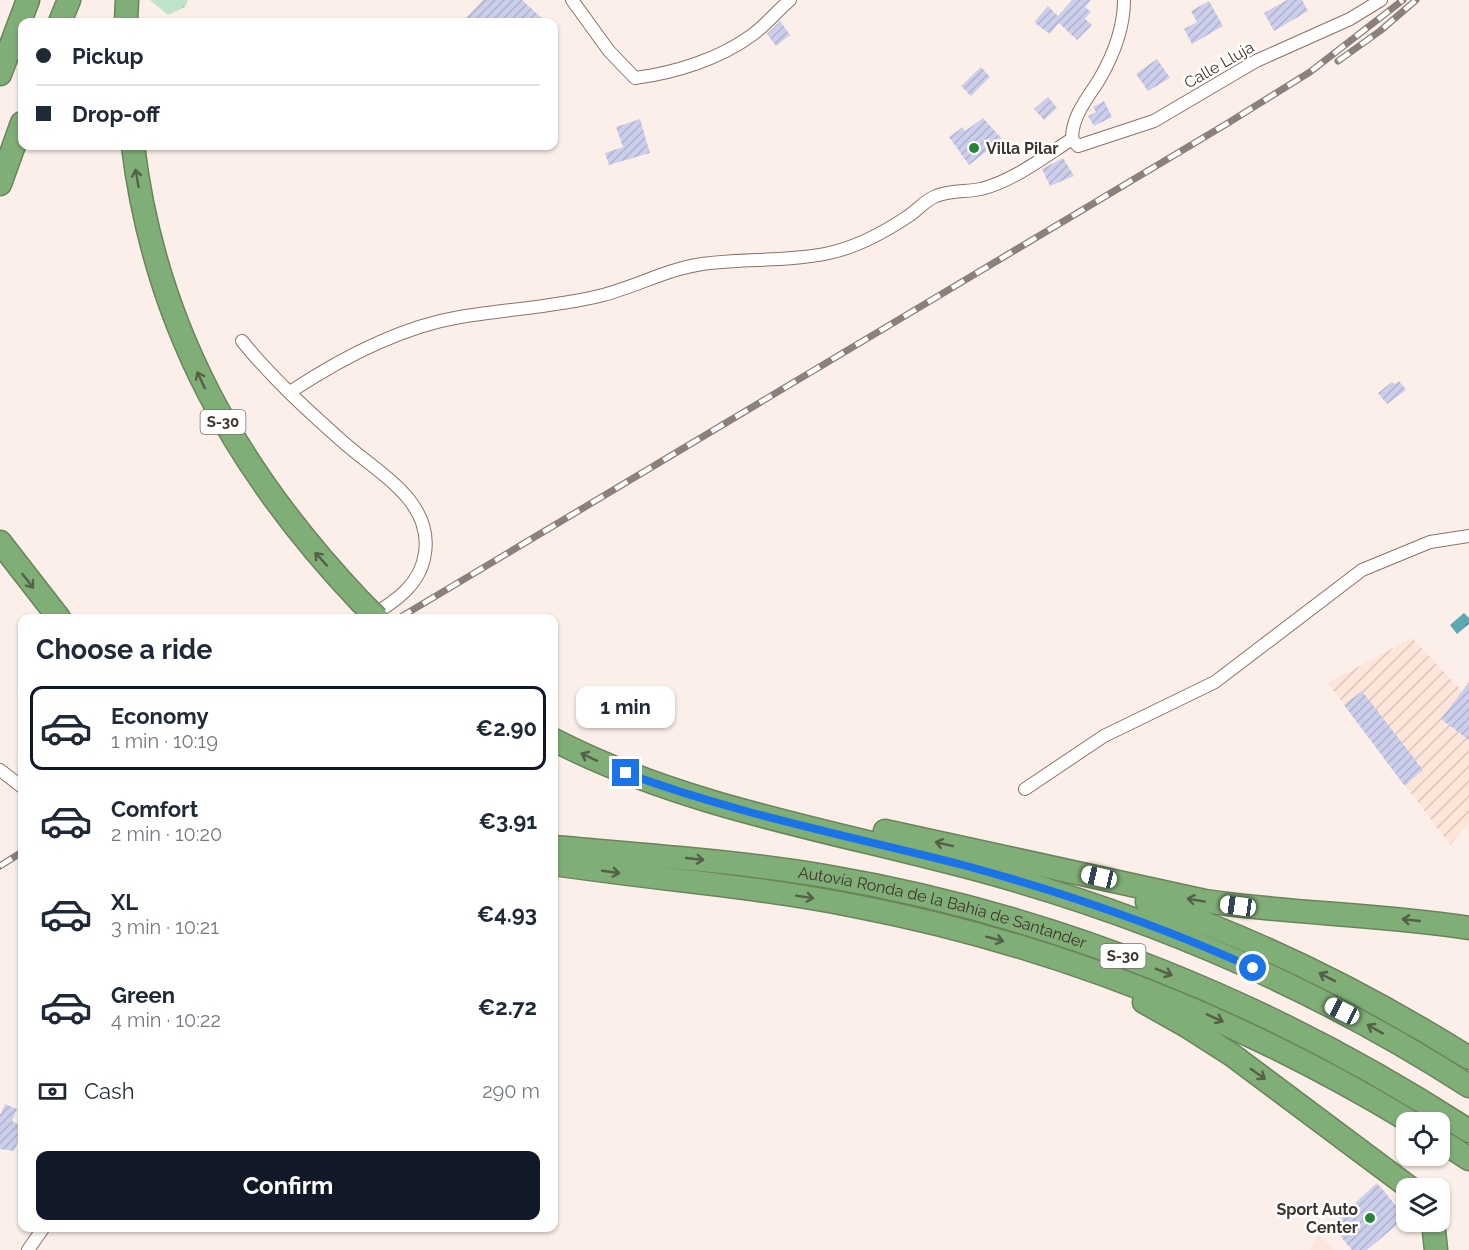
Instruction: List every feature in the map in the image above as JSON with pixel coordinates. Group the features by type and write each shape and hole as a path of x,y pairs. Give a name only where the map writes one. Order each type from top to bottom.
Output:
{"highway":[{"path":"21,18 28,0"},
{"path":"62,18 69,0"},
{"path":"126,18 127,0"},
{"path":"0,74 18,26"},
{"path":"0,184 18,134"},
{"name":"S-30","path":"134,150 143,210 162,284 175,322 207,392 267,491 314,552 364,610"},
{"path":"0,542 56,614"},
{"name":"S-30","path":"558,742 626,773 736,809 1008,878 1156,927 1219,952 1325,1002 1469,1086"},
{"path":"626,773 1205,901 1258,909 1407,919 1469,928"},
{"name":"Autovía Ronda de la Bahía de Santander","path":"558,847 711,861 825,876 929,898 1032,925 1160,970 1266,1016 1368,1070 1469,1131"},
{"path":"985,854 1126,894 1254,943 1362,996 1469,1058"},
{"path":"558,865 853,905 923,920 1023,947 1146,989 1227,1024 1321,1070 1396,1113"},
{"path":"1023,947 1102,982 1185,1024 1282,1091 1397,1178"},
{"path":"1450,1147 1469,1159"},
{"path":"1434,1232 1436,1250"}],"street":[{"path":"572,0 609,51 635,78 660,75 725,51 753,35 790,0"},
{"path":"291,392 344,358 407,333 457,317 602,296 698,264 768,261 830,252 857,245 885,230 934,197 979,189 997,183 1025,169 1072,138 1075,117 1100,77 1122,28 1124,0"},
{"name":"Calle Lluja","path":"1072,138 1078,146 1154,121 1256,61 1350,20 1381,0"},
{"path":"242,341 259,362 343,442 402,492 422,519 427,543 417,578 391,604 364,610"},
{"path":"1025,789 1104,736 1215,682 1362,570 1430,542 1469,536"},
{"path":"0,770 18,784"},
{"path":"28,1250 41,1232"}],"shaded area":[{"path":"1412,638 1462,691 1469,726 1469,823 1450,845 1328,683"},
{"path":"1318,1234 1333,1250 1310,1250"}],"green space":[{"path":"150,0 188,0 185,7 168,15"}],"water":[{"path":"1464,613 1469,618 1469,624 1457,634 1450,625"}],"building":[{"path":"483,0 522,0 542,18 466,18"},
{"path":"1072,0 1091,0 1085,7 1091,12 1085,19 1092,25 1077,40 1059,23 1050,34 1036,24 1035,21 1048,6 1058,16"},
{"path":"1287,0 1302,0 1308,11 1274,31 1264,13"},
{"path":"1209,1 1223,26 1192,44 1184,29 1197,22 1191,11"},
{"path":"780,21 790,35 776,46 767,34"},
{"path":"1157,59 1170,78 1148,91 1136,74"},
{"path":"981,67 990,77 971,96 961,86"},
{"path":"1048,97 1057,108 1044,120 1034,109"},
{"path":"1104,101 1112,117 1094,126 1088,116 1096,112 1093,107"},
{"name":"Villa Pilar","path":"983,118 1002,139 969,165 949,137 963,127 965,131"},
{"path":"640,119 650,153 609,165 605,153 623,147 616,127"},
{"path":"1063,158 1074,176 1050,186 1042,169"},
{"path":"1399,381 1406,390 1387,404 1378,393 1392,382 1395,384"},
{"path":"1469,682 1469,740 1441,719"},
{"path":"1362,691 1423,770 1404,785 1344,705"},
{"path":"5,1104 17,1109 12,1121 18,1124 18,1142 14,1151 0,1149 0,1115"},
{"name":"Sport Auto Center","path":"1377,1183 1396,1206 1396,1226 1367,1250 1352,1250 1331,1225"}],"railway":[{"path":"406,614 1228,123 1310,72 1403,0"},
{"path":"1338,61 1380,31 1416,0"},
{"path":"0,866 18,855"}],"place":[{"name":"Villa Pilar","path":"974,148"},
{"name":"Sport Auto Center","path":"1370,1218"}],"route":[{"path":"626,773 699,799 774,820 962,865 1073,897 1183,937 1253,968"}]}
